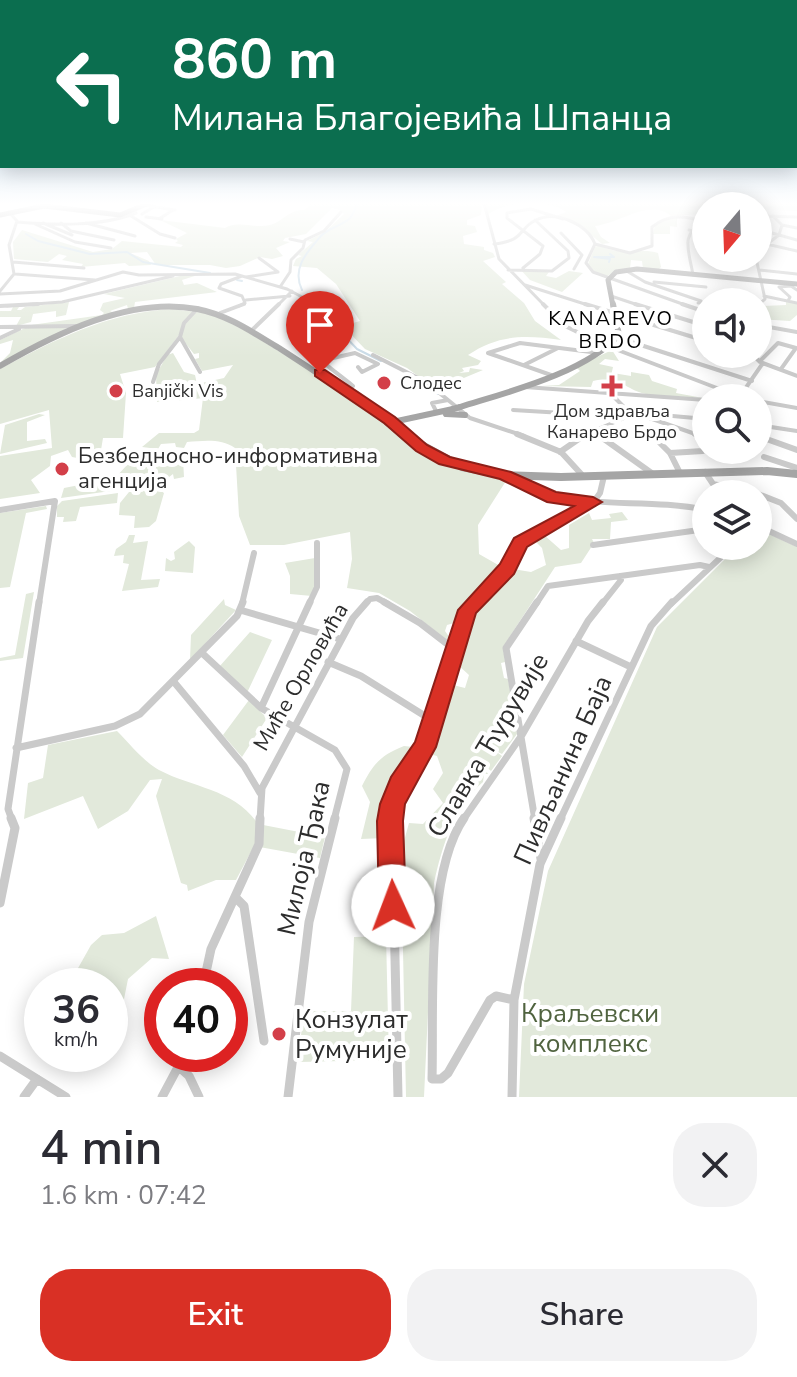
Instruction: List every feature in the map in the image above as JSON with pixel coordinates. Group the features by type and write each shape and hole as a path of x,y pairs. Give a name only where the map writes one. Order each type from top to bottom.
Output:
{"main road":[{"path":"391,424 433,412 457,411 551,375 609,347 619,338 608,279 625,270 763,281 797,287"},
{"path":"0,366 76,326 141,309 198,308 220,313 251,331 348,392 417,445 456,465 505,475 574,473 604,476 772,471 797,474"}],"street":[{"path":"0,293 15,274 11,254"},
{"path":"280,287 290,272 291,260 297,254"},
{"path":"497,254 508,270 530,288 692,337"},
{"path":"523,268 538,254"},
{"path":"508,270 552,271 569,254"},
{"path":"590,254 586,264 590,270 692,307"},
{"path":"689,254 693,275"},
{"path":"574,269 582,256 589,257"},
{"path":"0,293 56,291 123,272 244,276 278,272 259,258"},
{"path":"13,262 84,268"},
{"path":"625,270 647,283 692,298"},
{"path":"772,271 797,274"},
{"path":"760,272 763,288"},
{"path":"15,274 99,281"},
{"path":"0,306 62,302 178,275"},
{"path":"291,294 246,300 219,288 221,284 244,276 302,297 303,336 310,352 353,386 348,392"},
{"path":"647,283 706,287"},
{"path":"789,299 779,287 797,287"},
{"path":"530,288 557,319 580,334 705,384"},
{"path":"251,331 291,294"},
{"path":"611,296 692,322"},
{"path":"789,299 797,296"},
{"path":"772,297 797,303"},
{"path":"220,313 244,304 246,300"},
{"path":"153,382 158,367 180,337 184,323 198,308"},
{"path":"0,327 76,326"},
{"path":"0,338 22,327"},
{"path":"772,328 797,332"},
{"path":"180,337 200,372"},
{"path":"619,338 752,381"},
{"path":"551,375 488,352 516,343 599,353"},
{"path":"772,350 778,343 796,348 781,369"},
{"path":"524,365 558,348"},
{"path":"320,361 355,353 378,364 362,372 358,367"},
{"path":"373,355 406,369 457,411 534,438 560,452 583,476"},
{"path":"772,366 797,376"},
{"path":"748,384 759,368"},
{"path":"522,386 692,399"},
{"path":"610,393 670,453 680,473"},
{"path":"433,412 432,403 445,399"},
{"path":"772,404 797,408"},
{"path":"533,415 513,410 613,416 619,419"},
{"path":"632,413 692,433"},
{"path":"560,452 575,440 632,413 692,418"},
{"path":"772,427 797,431"},
{"path":"593,431 653,474"},
{"path":"772,441 797,450"},
{"path":"670,453 692,452"},
{"path":"568,460 574,473"},
{"path":"772,460 797,468"},
{"path":"705,472 710,480"},
{"path":"505,475 549,496 593,502 674,503 692,507"},
{"path":"398,1097 390,821 397,791 422,754 468,608 507,569 517,546 593,502 604,476"},
{"path":"772,499 797,519"},
{"path":"0,510 55,501 16,748 5,795 15,828 0,903"},
{"path":"593,545 692,531"},
{"path":"772,532 797,544"},
{"path":"261,708 318,584 317,543"},
{"path":"16,748 125,722 144,712 240,610 254,553"},
{"name":"Пивљанина Баја","path":"512,1097 514,1000 541,860 655,621 717,560"},
{"path":"541,860 506,648 547,586 700,565 709,567"},
{"name":"Славка Ћурувије","path":"514,1000 500,996 491,998 448,1073 441,1079 432,1079 441,868 460,824 522,735 576,641 621,580 620,576"},
{"name":"Миће Орловића","path":"207,968 211,949 261,838 260,793 340,639 356,615 374,597 420,623 455,650"},
{"path":"240,610 340,639"},
{"name":"Славка Ћурувије","path":"576,641 631,667"},
{"name":"Милоја Ђака","path":"202,653 261,708 335,750 346,763 347,778 309,922 288,1097"},
{"path":"328,662 361,676 433,721"},
{"path":"174,682 253,779 260,793"},
{"name":"Миће Орловића","path":"253,779 266,779"},
{"path":"236,898 244,906 264,1041"},
{"path":"0,1056 66,1097"},
{"path":"162,1097 176,1072"},
{"path":"185,1072 199,1097"},
{"path":"24,1097 37,1079"}],"green space":[{"path":"14,254 59,254 48,262 14,259"},
{"path":"60,254 133,254 149,261 151,265 129,266 125,263 81,267 83,264 62,260 67,256"},
{"path":"149,254 283,256 272,259 260,257 240,266 226,268 156,265"},
{"path":"494,254 495,257 483,261 506,282 502,284 524,303 535,321 561,340 524,337 491,343 468,355 481,361 478,365 462,368 464,371 459,373 469,372 470,368 483,370 447,385 437,378 425,381 407,368 365,349 343,326 360,321 336,284 317,268 293,266 296,259 302,256 298,255"},
{"path":"592,254 658,254 661,267 658,270 643,269 642,261 631,260 630,268 616,270 606,277 590,269 588,264"},
{"path":"520,269 549,272 546,276 556,278 569,271 583,273 562,292 530,280"},
{"path":"201,274 182,280 184,285 197,283 217,292 135,302 134,308 128,309 127,305 110,311 114,313 75,325 31,325 102,315 104,313 100,310 103,303 125,298 104,294"},
{"path":"786,301 797,304 797,315 790,321 772,320 772,306 786,305"},
{"path":"69,302 66,315 56,317 56,311 33,314 31,322 16,326 21,317 0,317 0,311 11,311 13,307 21,310"},
{"path":"171,309 213,314 311,371 436,460 506,481 478,525 479,554 500,566 499,570 464,602 454,623 447,625 448,641 410,611 379,593 347,588 352,559 350,532 284,545 250,545 239,516 235,448 212,441 187,442 184,448 176,447 175,443 161,444 158,449 142,447 159,433 194,433 199,430 203,398 178,401 177,397 157,402 156,375 167,355 173,353 184,372 195,375 197,384 224,378 233,365 202,371 195,359 199,358 199,353 194,354 179,335 155,367 120,374 126,393 123,438 103,438 101,450 85,453 83,459 72,457 68,450 51,456 50,466 31,480 40,493 0,499 0,456 52,448 49,410 0,424 0,369 82,329 125,316"},
{"path":"25,328 67,328 0,363 10,353 13,340 0,344 0,340"},
{"path":"612,350 619,361 605,359 599,364 613,367 611,376 613,373 631,376 631,372 649,375 652,381 692,397 646,394 610,380 593,381 591,387 542,386 559,385 580,371 576,367"},
{"path":"39,414 45,415 27,422 27,441 45,439 47,443 0,454 5,425"},
{"path":"139,452 160,452 163,457 183,459 184,477 174,479 173,474 160,484 61,498 64,488 115,478"},
{"path":"157,488 164,493 156,521 149,527 134,528 135,516 119,515 120,503 129,492"},
{"path":"118,493 117,503 80,507 76,521 63,522 64,517 57,517 57,506 62,501"},
{"path":"46,506 47,509 26,513 10,587 0,588 0,513"},
{"path":"622,512 628,520 611,522 610,539 592,539 594,543 581,563 555,567 503,647 505,662 501,663 504,678 508,679 517,734 502,754 494,750 502,756 491,771 484,765 479,771 485,769 488,774 484,774 483,782 457,815 441,855 434,883 424,1097 406,1097 401,852 409,823 423,824 443,803 433,789 443,773 437,756 429,754 453,685 465,688 469,675 458,665 477,609 513,569 531,572 546,565 542,548 534,540 544,535 561,550 569,548 569,525 589,513 592,520 611,518 609,514"},
{"path":"129,535 135,535 133,543 148,541 141,580 160,579 158,587 122,591 129,564 123,563 124,555 114,556 116,549 126,542"},
{"name":"Краљевски комплекс","path":"772,535 797,547 797,1097 519,1097 524,984 548,871 657,627 724,560 772,560"},
{"path":"189,541 195,547 193,573 165,571 166,558 171,561 175,559 174,552"},
{"path":"315,558 312,596 290,594 290,576 285,563"},
{"path":"34,592 23,658 0,661 0,658 15,655 26,594"},
{"path":"224,599 225,605 236,610 190,660 191,635"},
{"path":"250,632 272,640 246,695 219,667"},
{"path":"249,700 267,718 242,757 223,735"},
{"path":"117,731 159,770 226,796 249,812 258,824 325,837 320,858 254,846 236,880 216,880 188,891 187,885 181,883 156,796 162,779 150,780 128,811 98,829 83,796 24,819 28,783 43,778 48,745"},
{"path":"404,746 413,747 414,755 390,795 385,838 361,839 370,802 362,786 378,761"},
{"path":"156,916 169,959 152,958 128,979 128,968 78,968 91,945 102,935 124,933"},
{"path":"386,936 389,1060 299,1062 303,1011 351,1011 354,937"}],"waterway":[{"path":"131,254 143,262 210,273"},
{"path":"302,290 298,274 306,254"},
{"path":"609,262 610,259 594,257 614,257 610,254"},
{"path":"237,280 242,281"},
{"path":"308,297 357,349 381,361"},
{"path":"415,379 437,394"}],"place":[{"name":"Слодес","path":"384,383"},
{"name":"Дом здравља Канарево Брдо","path":"612,386"},
{"name":"Banjički Vis","path":"116,391"},
{"name":"Безбедносно-информативна агенција","path":"62,469"},
{"name":"Конзулат Румуније","path":"279,1034"}],"district":[{"name":"KANAREVO BRDO","path":"611,330"}],"route":[{"path":"320,373 377,411 421,448 445,461 505,475 553,498 593,502 588,508 521,543 507,569 468,610 425,747 400,785 392,804 393,906"}]}
